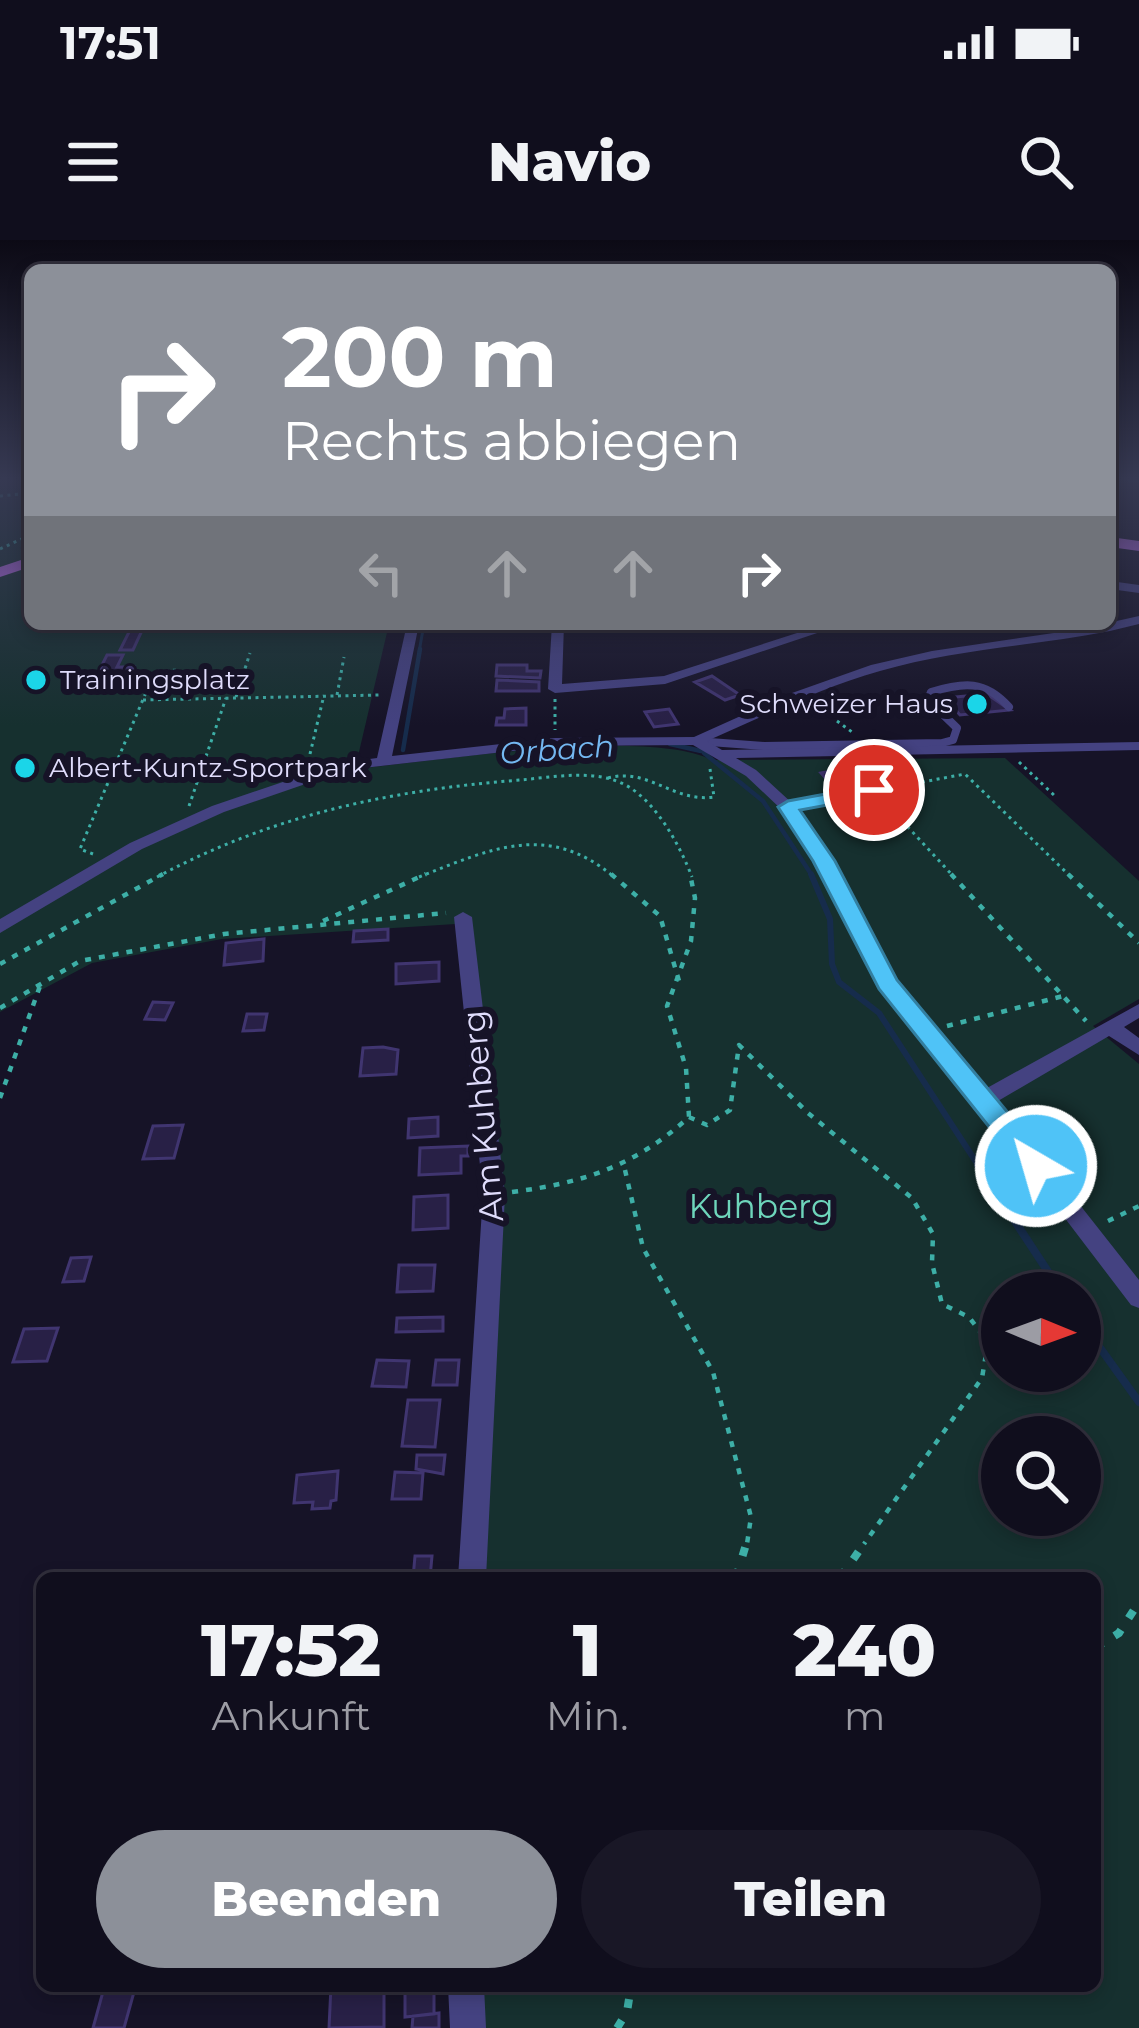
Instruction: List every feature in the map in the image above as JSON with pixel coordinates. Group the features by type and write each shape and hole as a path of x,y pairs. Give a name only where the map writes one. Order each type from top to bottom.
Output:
{"street":[{"path":"384,758 412,630"},
{"path":"558,630 556,689 665,680 819,630"},
{"path":"715,746 835,680 895,662 1095,630"},
{"path":"0,928 136,846 218,809 288,783 384,758 555,742 1006,750 1139,746"},
{"path":"715,746 788,807 824,861 887,984 985,1100 1139,1298"},
{"name":"Am Kuhberg","path":"463,917 494,1194 472,1572"},
{"path":"985,1100 1139,1010"},
{"path":"1104,1031 1139,1048"},
{"path":"466,1992 468,2028"}],"lane":[{"path":"715,746 942,743 953,740 957,728 932,710 931,692 982,683 993,686 1009,707"},
{"path":"788,807 874,790"}],"path":[{"path":"236,698 250,653"},
{"path":"337,695 344,657"},
{"path":"94,854 80,848 155,671 180,670"},
{"path":"555,730 556,689"},
{"path":"142,700 381,694"},
{"path":"310,754 324,695"},
{"path":"189,807 226,698"},
{"path":"608,778 621,772 642,773 686,799 701,801 714,797 711,774 701,753 715,746"},
{"path":"1006,750 1056,797"},
{"path":"874,790 965,774 1139,943"},
{"path":"874,790 1063,996 1104,1031"},
{"path":"319,923 376,894 464,860 523,842 549,842 605,869 661,916 679,981"},
{"path":"0,1008 80,961 274,928 442,912 463,917"},
{"path":"0,1098 40,986"},
{"path":"928,1030 1063,996"},
{"path":"689,1117 707,1125 730,1110 739,1045 808,1113 912,1198 933,1234 932,1263 942,1304 969,1318 988,1342 982,1378 844,1572"},
{"path":"625,1170 643,1248 712,1372 751,1517 740,1572"},
{"path":"1087,1232 1139,1206"},
{"path":"1101,1644 1118,1633 1139,1602"},
{"path":"617,2028 627,2012 630,1992"}],"green space":[{"name":"Kuhberg","path":"0,559 24,559 24,630 388,630 355,769 590,746 639,746 712,760 1005,758 1139,881 1139,999 1093,1026 1139,1064 1139,2028 480,2028 477,1992 1101,1992 1101,1572 481,1572 504,1202 471,923 222,939 92,963 0,1012"}],"building":[{"path":"130,630 142,630 133,650 120,650"},
{"path":"107,655 123,655 117,667 134,667 132,672 98,673"},
{"path":"497,665 527,665 527,671 541,671 540,678 496,676"},
{"path":"712,676 740,695 725,700 695,682"},
{"path":"497,680 539,682 539,691 496,691"},
{"name":"Schweizer Haus","path":"987,694 1010,710 960,715 945,698"},
{"path":"526,708 526,725 496,725 505,709"},
{"path":"669,709 678,724 654,727 645,712"},
{"path":"847,768 863,787 838,792 821,773"},
{"path":"388,929 388,940 353,942 354,931"},
{"path":"264,939 263,961 224,965 226,943"},
{"path":"439,962 439,981 396,984 396,964"},
{"path":"153,1002 173,1003 165,1020 145,1019"},
{"path":"247,1014 267,1014 264,1030 243,1031"},
{"path":"363,1048 398,1050 396,1074 360,1076"},
{"path":"438,1117 438,1136 408,1138 409,1119"},
{"path":"183,1125 174,1158 143,1159 153,1126"},
{"path":"468,1146 468,1156 461,1156 461,1173 419,1175 420,1148"},
{"path":"448,1195 448,1228 413,1230 414,1197"},
{"path":"91,1257 84,1281 63,1282 71,1258"},
{"path":"399,1265 435,1265 433,1291 397,1292"},
{"path":"443,1317 443,1331 396,1332 397,1318"},
{"path":"58,1328 47,1361 13,1362 24,1329"},
{"path":"377,1360 409,1361 406,1387 372,1386"},
{"path":"436,1360 459,1360 457,1385 433,1385"},
{"path":"408,1400 440,1400 435,1447 402,1446"},
{"path":"417,1455 445,1455 443,1474 416,1469"},
{"path":"338,1471 336,1500 330,1508 312,1509 313,1502 294,1503 297,1475"},
{"path":"395,1472 423,1473 421,1499 392,1499"},
{"path":"415,1556 432,1556 431,1572 414,1572"},
{"path":"103,1992 134,1992 124,2028 93,2028"},
{"path":"331,1992 384,1992 384,2027 329,2028"},
{"path":"405,1992 434,1992 434,2014 405,2017"},
{"path":"439,2013 439,2028 412,2028 413,2016"}],"waterway":[{"name":"Orbach","path":"419,652 423,630"},
{"name":"Orbach","path":"403,750 420,649"},
{"name":"Orbach","path":"670,744 701,751"},
{"name":"Orbach","path":"704,753 763,801 813,877"},
{"name":"Orbach","path":"811,874 830,919 832,964 839,982 879,1013 980,1168"},
{"name":"Orbach","path":"978,1165 1048,1272"},
{"name":"Orbach","path":"1101,1349 1139,1402"}],"place":[{"name":"Trainingsplatz","path":"36,680"},
{"name":"Schweizer Haus","path":"977,704"},
{"name":"Albert-Kuntz-Sportpark","path":"25,768"}],"route":[{"path":"874,790 788,807 824,861 887,984 1036,1166"}]}
